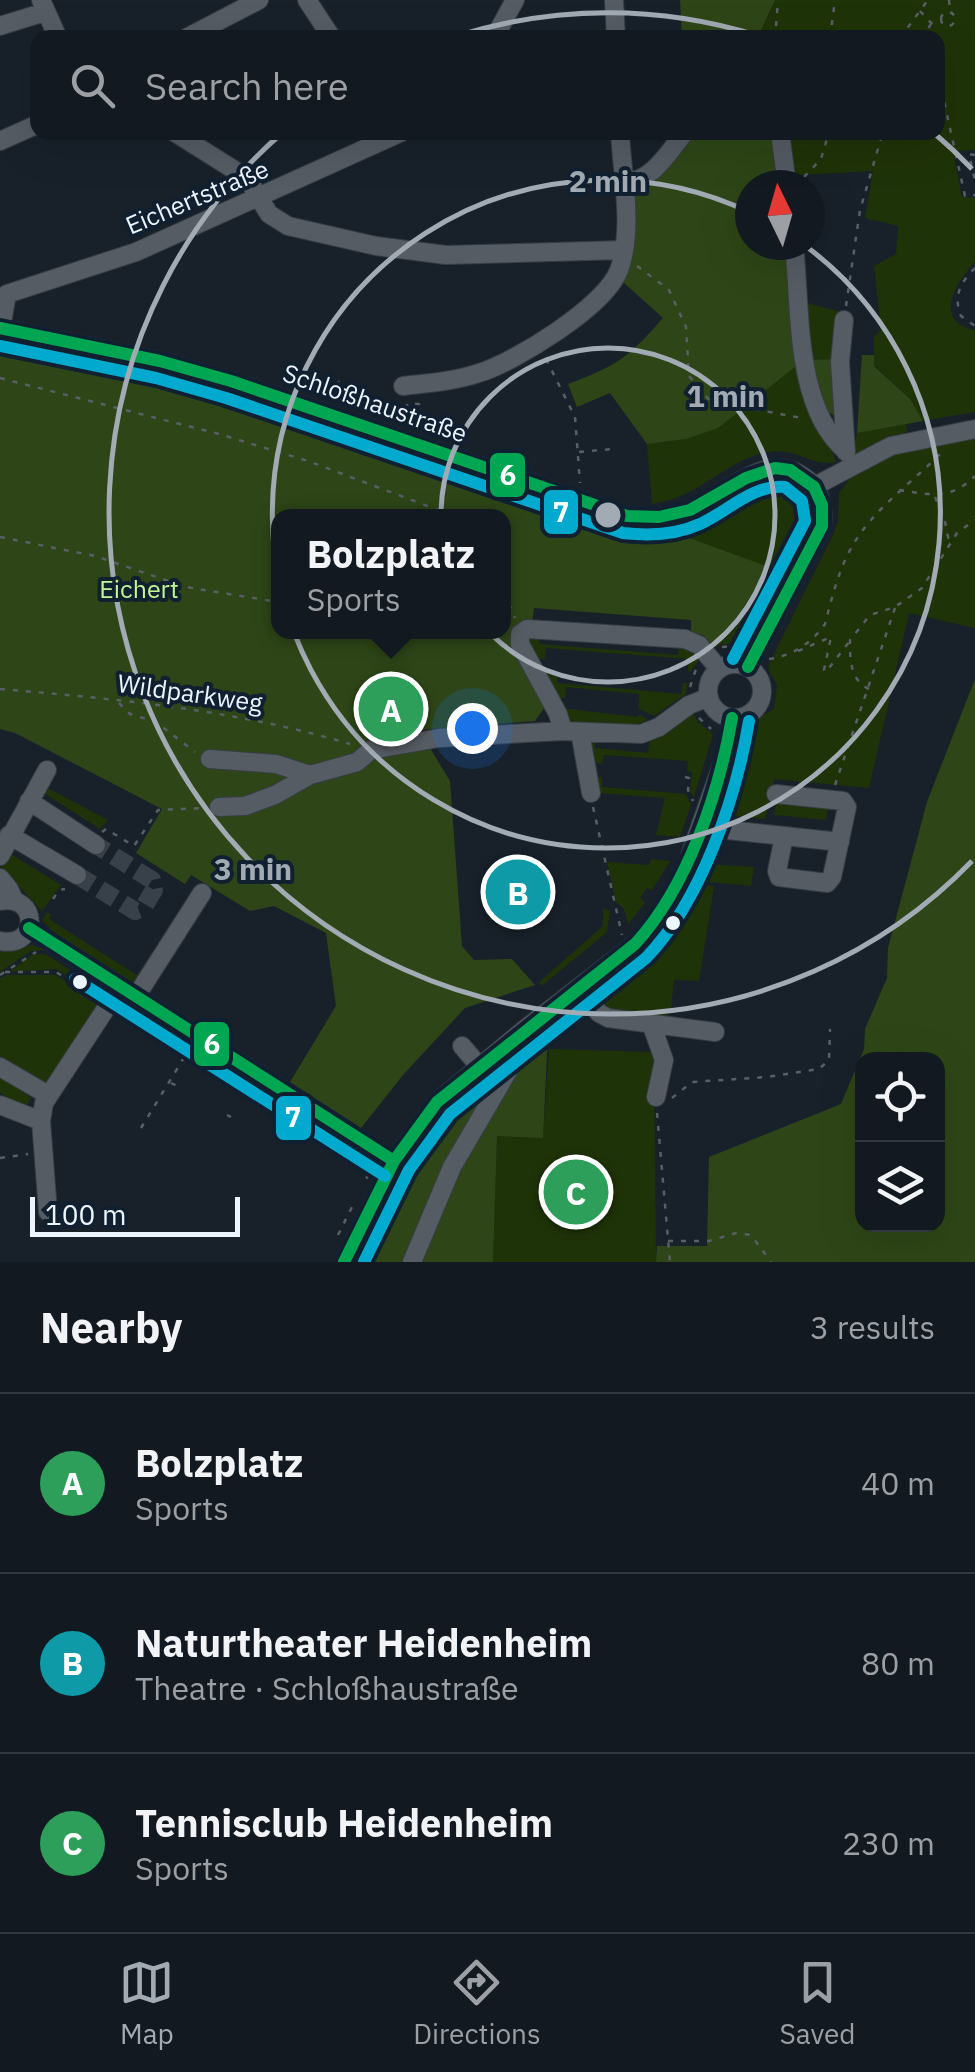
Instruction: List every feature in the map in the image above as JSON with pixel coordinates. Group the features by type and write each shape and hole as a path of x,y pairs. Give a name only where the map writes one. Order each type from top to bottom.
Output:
{"street":[{"path":"201,30 259,0"},
{"path":"306,0 327,30"},
{"path":"498,30 515,0"},
{"path":"614,0 616,30"},
{"path":"0,26 43,6 54,30"},
{"path":"0,141 30,128"},
{"path":"187,140 247,178 269,214 288,226 395,249 476,256 623,255"},
{"name":"Eichertstraße","path":"0,328 4,295 116,260 385,140"},
{"path":"404,386 484,372 538,344 607,289 618,274 623,255 620,140"},
{"path":"623,182 650,173 677,140"},
{"path":"781,140 785,170"},
{"path":"795,260 804,363 821,414 848,459"},
{"path":"844,320 840,362 848,459"},
{"name":"Schloßhaustraße","path":"0,328 198,371 627,516 656,517 692,509 772,468 793,470 815,486"},
{"path":"344,1262 394,1161 426,1114 479,1066 627,951 651,928 672,899 700,828 731,727 769,694 752,660 822,526 822,505 815,486 848,459 975,428"},
{"path":"591,793 571,731 524,652 522,632 535,628 680,638 698,644 720,669"},
{"path":"219,807 245,806 275,795 310,775 357,762 371,750 439,738 571,731 641,734 700,700 720,669 752,660"},
{"path":"700,700 731,727"},
{"path":"210,759 276,764 310,775"},
{"path":"0,856 4,838 47,770"},
{"path":"776,794 843,801 848,806 832,877 822,884 779,878 784,836"},
{"path":"29,801 95,844"},
{"path":"700,828 840,842"},
{"path":"4,838 76,874"},
{"path":"0,878 9,888 7,901 27,911 29,928 18,941 0,941"},
{"path":"48,1212 42,1121 48,1095 108,1006 127,993 202,894"},
{"path":"29,928 394,1161"},
{"path":"579,988 608,1018 715,1032"},
{"path":"652,1026 664,1060 656,1097"},
{"path":"412,1262 452,1167 508,1070 525,1029"},
{"path":"462,1046 479,1066"},
{"path":"0,1067 48,1095"},
{"path":"0,1105 42,1121"}],"path":[{"path":"772,30 778,0"},
{"path":"831,30 834,0"},
{"path":"905,30 928,0"},
{"path":"931,22 953,24 955,17 950,12 949,0"},
{"path":"919,10 931,22"},
{"path":"940,21 942,14 950,12"},
{"path":"931,22 931,30"},
{"path":"945,106 965,196 975,195"},
{"path":"810,170 820,159 826,140"},
{"path":"844,320 860,210 881,140"},
{"path":"975,155 970,154 975,181"},
{"path":"623,255 669,290 686,328 689,376 710,401 806,419 821,414"},
{"path":"975,268 962,282 957,296 961,316 975,326"},
{"path":"538,344 574,417 580,483 574,500"},
{"path":"0,378 237,439 435,509"},
{"path":"338,381 342,392 348,390 348,398"},
{"path":"404,438 408,429 406,404 419,404 422,399"},
{"path":"796,651 825,624 846,558 857,538 899,490 942,452 951,433"},
{"path":"579,452 612,450"},
{"path":"899,490 934,496 952,494 975,476"},
{"path":"934,496 946,522 949,545"},
{"path":"752,660 771,659 830,637 826,672 870,615 896,607 922,588 957,533 975,520"},
{"path":"0,538 95,556 186,587 271,601"},
{"path":"832,800 896,607"},
{"path":"511,608 522,632"},
{"path":"490,639 524,652"},
{"path":"850,640 854,675 869,690"},
{"name":"Wildparkweg","path":"0,689 116,700 288,725 371,750"},
{"path":"116,700 130,714 156,722 184,746 210,759"},
{"path":"700,700 706,726 731,727"},
{"path":"685,777 689,778 690,798 707,807"},
{"path":"591,793 627,951"},
{"path":"95,844 106,828 134,846 158,810 219,807"},
{"path":"54,900 76,874"},
{"path":"2,974 28,954 44,952"},
{"path":"2,974 56,972 287,1118"},
{"path":"670,1262 656,1097 670,1100 692,1082 768,1077 819,1068 830,1060 830,1028"},
{"path":"141,1128 186,1054"},
{"path":"169,1082 178,1087"},
{"path":"0,1158 43,1153"},
{"path":"360,1163 367,1173 366,1184"},
{"path":"338,1236 360,1196"},
{"path":"668,1241 709,1240 736,1233 751,1236 770,1262"}],"green space":[{"path":"680,0 775,0 761,30 682,30"},
{"path":"775,0 975,0 975,150 953,151 962,197 975,198 975,262 955,289 951,310 962,325 975,330 975,412 923,421 910,399 874,365 874,337 881,330 874,266 896,254 898,226 865,218 873,171 825,174 825,170 781,170 777,140 945,140 945,30 762,30"},
{"path":"671,140 777,140 781,170 735,170 735,260 791,260 800,363 718,428 686,439 647,444 610,393 577,407 568,384 621,359 663,318 624,283 632,247 632,188"},
{"path":"803,302 841,312 837,359 807,360"},
{"name":"Eichert","path":"0,344 148,370 306,412 604,519 659,527 769,567 724,638 711,643 703,635 691,633 691,620 534,608 532,623 521,622 511,636 511,509 271,509 271,639 510,639 544,708 535,721 419,730 450,781 462,946 474,960 512,959 535,985 465,1008 361,1128 290,1082 336,1006 326,933 274,906 250,911 191,875 185,884 136,853 162,809 15,733 0,729"},
{"path":"862,355 874,355 874,366 910,399 923,421 857,433"},
{"path":"837,359 839,418 822,409 807,360"},
{"path":"800,363 836,462 768,452 739,463 685,494 652,504 647,444 686,439"},
{"path":"906,423 907,432 866,448 852,458 857,433"},
{"path":"975,434 975,628 909,613 869,788 774,779 765,819 736,816 738,792 734,792 731,815 721,814 747,730 774,709 777,685 768,670 769,664 833,535 839,493 854,473 892,454"},
{"path":"778,482 795,489 805,502 808,537 747,644 722,644 709,650 691,633 703,635 659,527 695,518 763,485"},
{"path":"539,634 539,644 678,655 679,643 702,656 691,671 688,659 546,648 545,659 536,659 526,639"},
{"path":"543,673 557,674 557,683 681,694 683,683 687,683 686,694 654,716 639,709 639,694 566,687 565,698 557,698"},
{"path":"975,679 975,1262 656,1262 657,1246 707,1246 709,1157 841,1104 855,1071 855,1232 945,1232 945,1052 863,1052 865,1029 887,978 888,948 927,802"},
{"path":"568,709 638,717 639,714 648,720 633,726 571,724 563,713"},
{"path":"691,709 698,722 713,734 694,797 690,792 692,772 687,771 688,761 604,755 602,764 594,762 588,747 591,739 595,738 595,748 648,753 650,736"},
{"path":"599,777 602,787 686,794 691,805 680,837 656,835 665,798 600,793"},
{"path":"44,786 108,820 100,829 44,793"},
{"path":"777,802 828,807 826,820 774,815"},
{"path":"8,852 61,885 42,911 0,866"},
{"path":"651,859 670,861 652,890 647,888 640,898 645,903 628,924 624,909 616,902 607,862 649,865"},
{"path":"706,864 754,867 751,886 699,881"},
{"path":"699,885 714,886 699,981 674,980 671,1009 665,1018 606,1010 598,997 642,963 672,932 676,935 683,925 679,921"},
{"path":"603,908 610,911 607,932 542,986 539,982 603,926"},
{"path":"47,912 51,915 49,919 138,976 130,984 62,941 42,920"},
{"path":"32,945 46,950 31,951 0,972 0,952"},
{"path":"43,954 78,975 75,980 56,969 9,972 32,955"},
{"path":"56,975 100,1003 39,1098 0,1071 0,978"},
{"path":"548,1033 543,1138 497,1136 493,1262 371,1262 408,1172 452,1112"},
{"path":"549,1049 654,1052 656,1262 493,1262 497,1135 543,1137"},
{"path":"0,1076 31,1098 25,1109 17,1108 0,1092"}],"tunnel":[{"path":"77,875 135,911 143,908 154,890 152,880 96,845"}],"transit line":[{"name":"6","path":"0,328 160,361 231,381 627,516 659,517 690,510 746,478 775,468 790,470 814,487 822,505 822,526 748,667"},
{"name":"7","path":"0,346 156,378 226,398 623,533 682,530 710,519 751,494 785,487 802,501 805,521 733,659"},
{"name":"6","path":"344,1262 394,1161 437,1102 635,944 654,921 698,838 719,777 732,718"},
{"name":"7","path":"364,1262 409,1170 450,1114 646,958 666,935 713,847 735,783 749,721"},
{"name":"6","path":"29,928 394,1161"},
{"name":"7","path":"75,979 385,1176"}],"place":[{"name":"Bolzplatz","path":"391,709"},
{"name":"Naturtheater Heidenheim","path":"518,892"},
{"name":"Tennisclub Heidenheim","path":"576,1192"}]}
